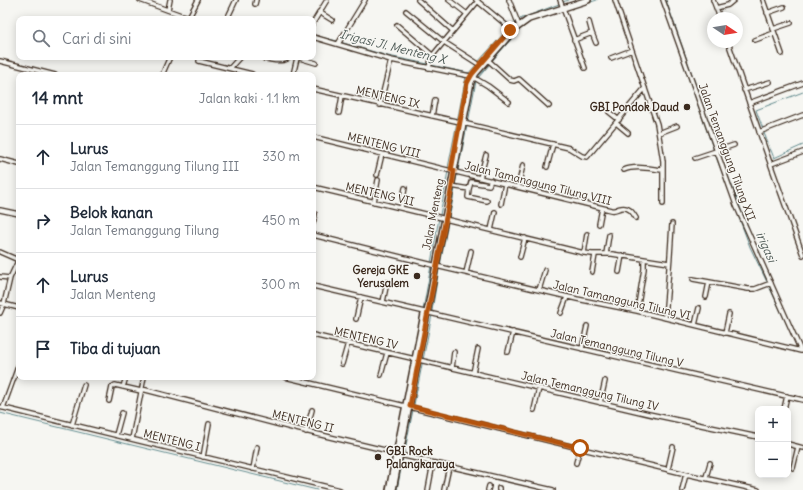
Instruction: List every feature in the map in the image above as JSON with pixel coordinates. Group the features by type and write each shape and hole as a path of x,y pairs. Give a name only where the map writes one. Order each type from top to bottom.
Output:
{"street":[{"path":"140,0 182,16"},
{"path":"168,10 170,0"},
{"path":"188,16 198,0"},
{"path":"228,16 236,0"},
{"path":"316,18 327,0"},
{"path":"338,44 365,0"},
{"path":"418,0 453,31"},
{"path":"449,0 467,14"},
{"path":"509,0 518,23"},
{"path":"393,490 443,218 452,186 461,123 472,77 480,65 511,28 529,17 562,4 579,0"},
{"path":"472,77 520,24 562,4 588,0"},
{"path":"615,0 645,88 658,133 663,157 663,204"},
{"name":"Jalan Temanggung Tilung XII","path":"664,0 737,209 802,351"},
{"path":"713,0 718,12"},
{"path":"716,8 728,4 734,0"},
{"path":"763,0 782,54"},
{"path":"429,68 432,55 434,55 477,1 511,28"},
{"path":"562,4 585,68"},
{"path":"767,12 784,7"},
{"path":"319,12 332,20"},
{"path":"406,12 444,42 480,65"},
{"path":"589,22 596,43"},
{"path":"755,40 790,23"},
{"path":"397,25 432,55"},
{"path":"574,40 592,33"},
{"path":"316,38 391,60 472,77 509,102"},
{"path":"730,48 803,255"},
{"path":"611,58 632,50"},
{"path":"163,72 169,60"},
{"path":"230,68 237,60"},
{"path":"272,60 286,60"},
{"path":"294,72 296,60"},
{"path":"306,60 316,63"},
{"path":"380,105 391,60"},
{"path":"488,60 510,80 514,82 519,79 549,106"},
{"path":"0,61 44,72"},
{"path":"198,61 245,72"},
{"path":"744,90 770,82"},
{"path":"749,103 803,83"},
{"path":"618,121 645,88"},
{"name":"MENTENG IX","path":"316,90 552,144 570,149 582,156 587,157 618,121"},
{"path":"339,113 342,96"},
{"path":"432,116 435,100"},
{"path":"609,112 628,133"},
{"path":"759,132 803,115"},
{"path":"658,133 677,126"},
{"name":"MENTENG VIII","path":"316,138 453,171"},
{"path":"547,167 552,144"},
{"path":"695,158 734,145"},
{"path":"771,164 803,152"},
{"path":"377,175 382,154"},
{"path":"480,178 486,156"},
{"path":"0,159 16,163"},
{"path":"518,187 523,165"},
{"path":"624,170 628,168 639,168 663,170"},
{"name":"Jalan Tamanggung Tilung VIII","path":"453,171 615,211 621,208 626,208 630,210 636,218"},
{"name":"Jalan Menteng","path":"443,218 453,171"},
{"path":"374,202 378,180"},
{"path":"487,201 467,195 471,182 489,185 491,180"},
{"path":"501,204 505,184"},
{"path":"452,186 469,189"},
{"name":"MENTENG VII","path":"316,188 584,253 622,255 644,260 670,263"},
{"path":"401,208 405,188"},
{"path":"600,224 602,208"},
{"path":"0,210 16,213"},
{"path":"491,230 495,212"},
{"path":"665,318 672,224"},
{"path":"584,253 587,234"},
{"path":"606,254 609,235"},
{"name":"Jalan Tamanggung Tilung VI","path":"316,236 435,266 567,297 637,311 802,351"},
{"path":"520,257 525,238"},
{"path":"466,273 471,251"},
{"path":"0,252 16,259"},
{"path":"592,272 595,254"},
{"path":"619,272 622,255"},
{"path":"637,311 644,269 644,260"},
{"path":"0,313 10,278 16,266"},
{"path":"539,290 545,270"},
{"path":"0,277 10,278"},
{"path":"693,279 748,289 771,284"},
{"path":"382,302 387,282"},
{"path":"706,297 709,282"},
{"name":"Jalan Temanggung Tilung V","path":"316,287 803,400"},
{"path":"356,319 361,297"},
{"path":"561,313 567,297"},
{"path":"2,304 16,307"},
{"path":"695,325 699,308"},
{"path":"725,332 729,314"},
{"path":"582,349 587,326"},
{"path":"508,352 513,332"},
{"name":"MENTENG IV","path":"316,336 417,359"},
{"path":"342,364 348,343"},
{"path":"473,373 478,349"},
{"path":"452,368 454,352"},
{"path":"382,375 387,353"},
{"name":"Jalan Temanggung Tilung IV","path":"417,359 600,403 755,437"},
{"path":"2,408 16,372"},
{"path":"109,400 113,386 123,386 125,380"},
{"path":"132,439 143,380"},
{"path":"298,380 758,490"},
{"path":"600,403 605,381"},
{"path":"72,425 84,385"},
{"name":"MENTENG II","path":"123,386 204,405 306,432 553,490"},
{"path":"534,410 539,388"},
{"path":"785,406 787,396"},
{"name":"MENTENG I","path":"2,408 340,490"},
{"path":"306,432 312,410"},
{"path":"116,435 122,413"},
{"path":"203,457 209,424"},
{"path":"791,445 803,448"},
{"path":"253,469 257,447"},
{"path":"668,469 673,447"},
{"path":"793,468 798,447"},
{"path":"576,463 580,448"},
{"path":"390,490 399,454"},
{"path":"428,490 433,462"},
{"path":"706,477 710,462"},
{"path":"444,490 449,466"},
{"path":"682,490 686,474"}],"waterway":[{"path":"562,2 569,0"},
{"path":"565,10 597,0"},
{"path":"661,0 714,151"},
{"path":"666,0 718,148"},
{"path":"510,26 517,20 559,4"},
{"path":"529,22 562,11"},
{"path":"492,61 521,28"},
{"path":"478,62 508,29"},
{"name":"Irigasi Jl. Menteng X","path":"316,36 337,41"},
{"name":"Irigasi Jl. Menteng X","path":"340,42 388,56 428,64"},
{"path":"478,78 490,64"},
{"name":"Irigasi Jl. Menteng X","path":"431,65 469,73"},
{"path":"468,74 476,65"},
{"path":"448,168 466,77"},
{"path":"468,123 476,81"},
{"path":"763,129 756,110 803,92"},
{"path":"455,185 467,126"},
{"path":"764,133 774,158 803,145"},
{"name":"irigasi","path":"719,152 761,257"},
{"name":"irigasi","path":"715,154 750,247 767,282"},
{"path":"440,215 448,171"},
{"path":"449,219 455,189"},
{"path":"431,263 439,218"},
{"path":"440,266 448,222"},
{"path":"423,310 431,266"},
{"path":"432,311 439,269"},
{"name":"irigasi","path":"769,286 788,327"},
{"path":"404,455 432,315"},
{"path":"0,413 317,490"},
{"path":"397,490 403,458"}],"place":[{"name":"GBI Pondok Daud","path":"687,107"},
{"name":"Gereja GKE Yerusalem","path":"417,276"},
{"name":"GBI Rock Palangkaraya","path":"378,457"}],"route":[{"path":"510,30 472,74 467,83 451,170 454,171 452,186 410,406 580,448"}]}
